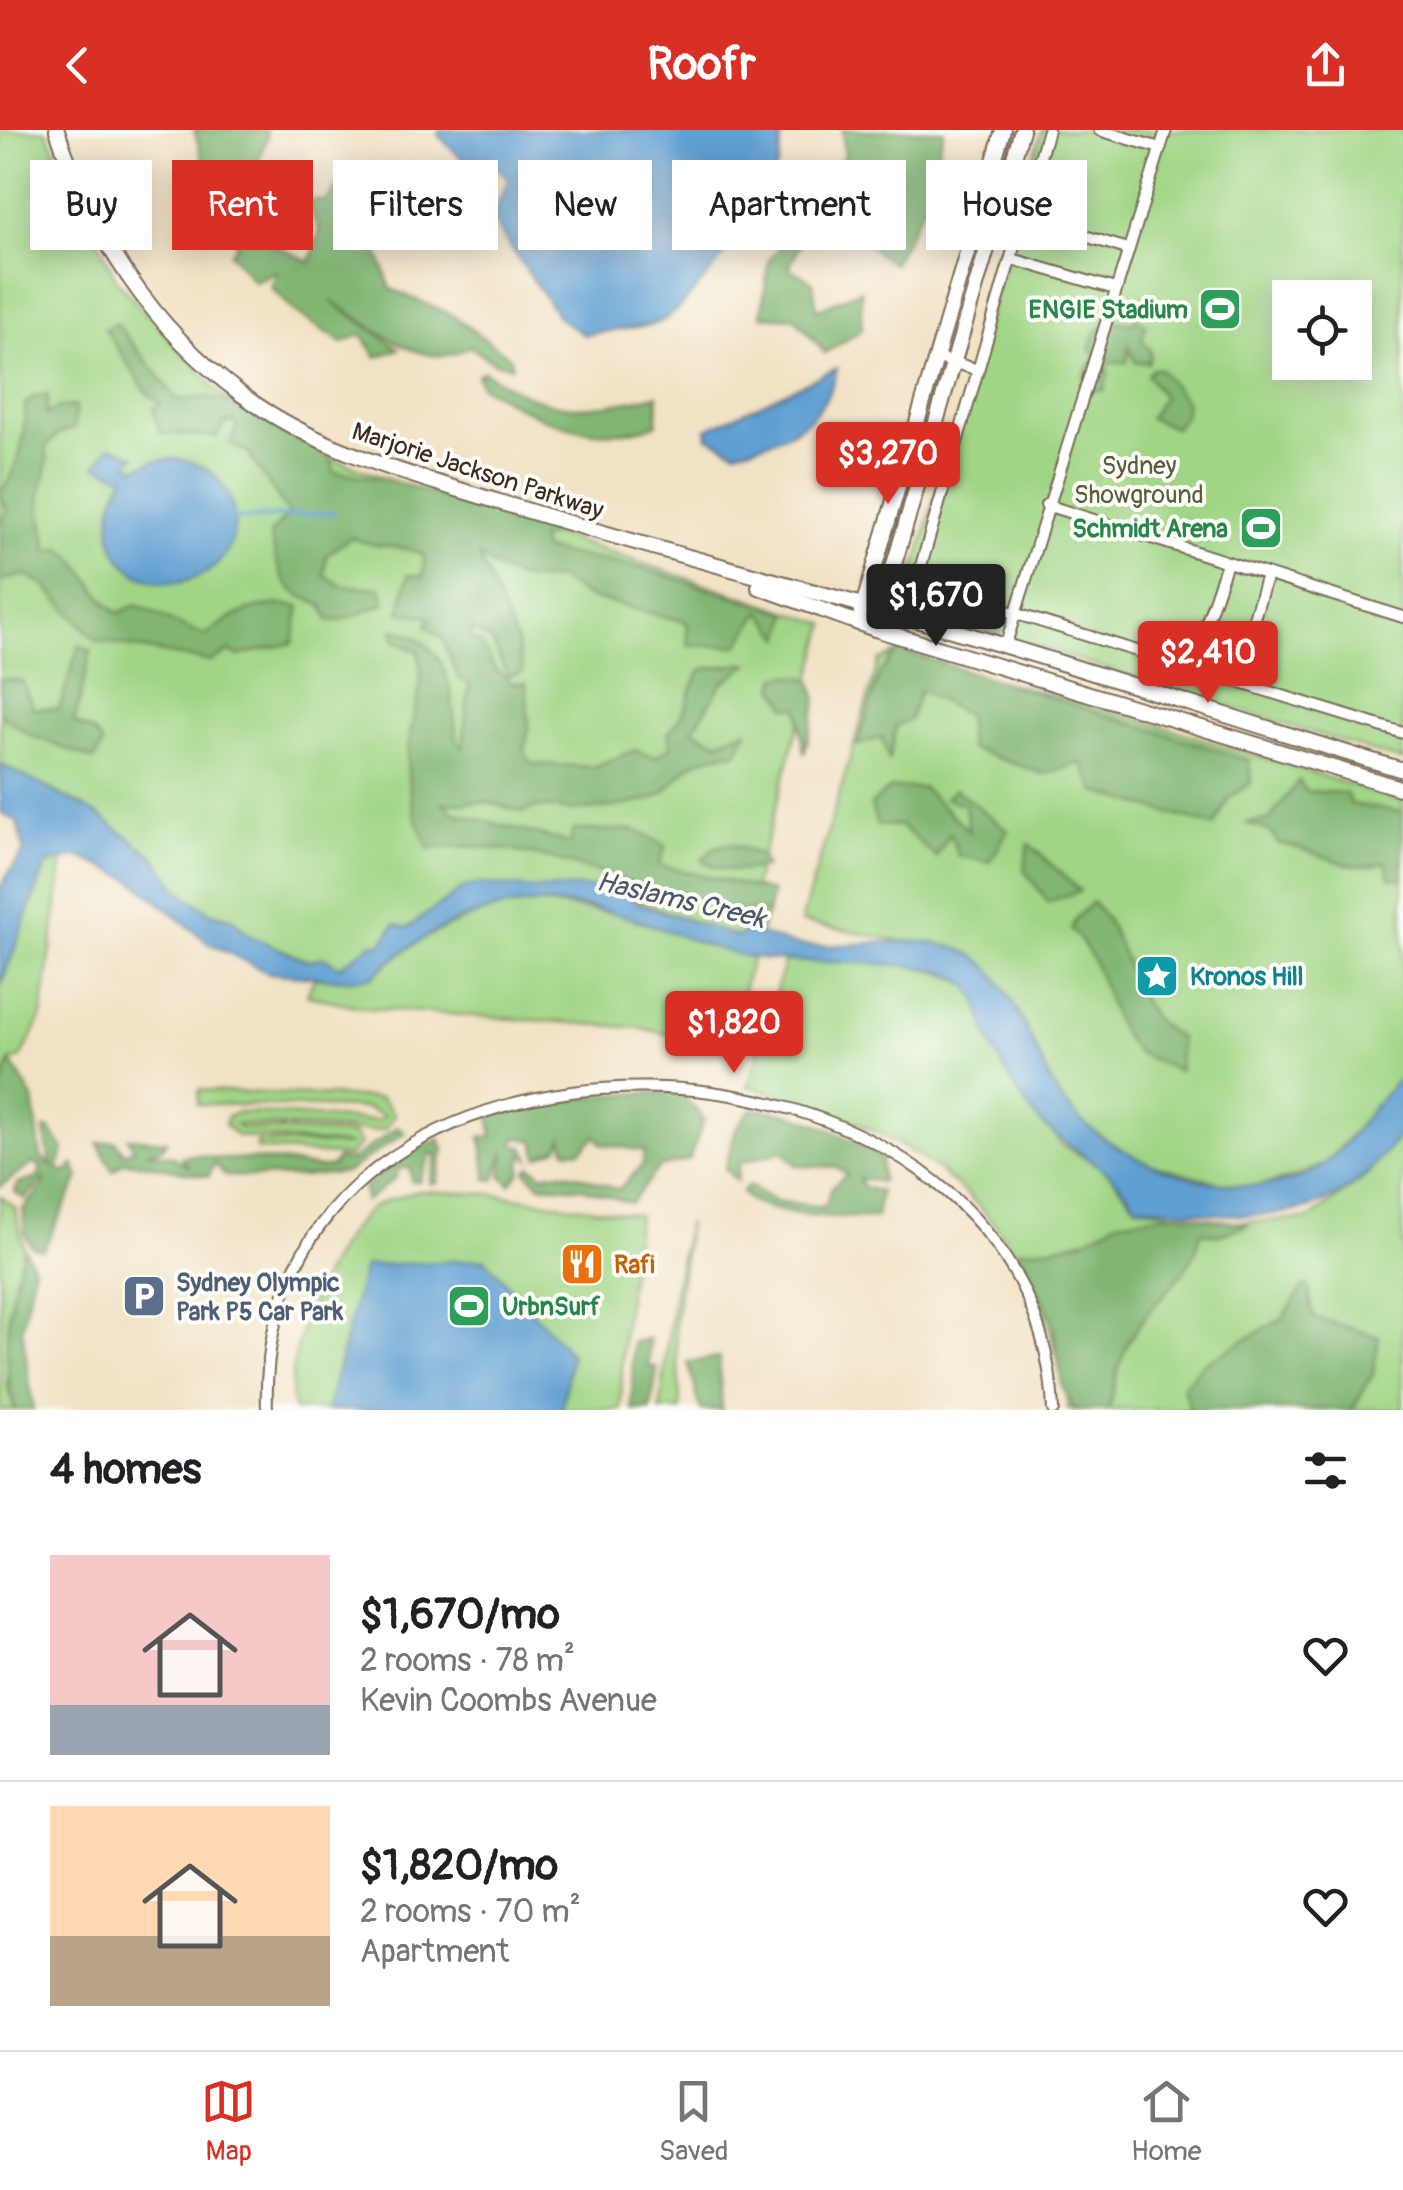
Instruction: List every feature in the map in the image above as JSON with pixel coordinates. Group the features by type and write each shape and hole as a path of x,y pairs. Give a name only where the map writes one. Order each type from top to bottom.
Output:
{"main road":[{"name":"Marjorie Jackson Parkway","path":"57,130 80,194 131,281 174,332 241,394 301,431 366,460 679,558 880,610 1403,770"},
{"path":"858,624 1003,130"},
{"path":"875,629 1022,130"},
{"name":"Marjorie Jackson Parkway","path":"679,558 858,624 1403,789"},
{"path":"1001,665 1005,647"}],"street":[{"path":"1040,160 1048,130"},
{"path":"1099,130 1160,148"},
{"path":"1005,647 1046,505 1166,130"},
{"path":"1087,236 1127,248"},
{"path":"1014,250 916,583 1403,733"},
{"path":"1012,258 1115,290"},
{"path":"938,358 977,369"},
{"path":"1046,505 1403,617"},
{"path":"1191,668 1227,563"},
{"path":"1235,682 1267,575"},
{"path":"267,1410 270,1348 286,1290 316,1232 359,1182 409,1145 457,1121 537,1098 633,1086 704,1091 799,1112 866,1138 932,1177 986,1230 1019,1281 1040,1332 1053,1410"}],"green space":[{"path":"0,130 46,130 60,160 30,160 30,250 102,250 117,281 228,402 332,458 387,479 826,624 747,911 767,913 760,934 747,930 738,937 606,888 533,889 483,884 465,887 407,928 395,925 382,943 371,944 339,968 308,961 250,936 231,918 211,913 178,890 155,857 85,807 0,764 0,714 86,757 0,701"},
{"path":"194,130 266,130 259,160 203,160"},
{"path":"842,130 944,130 936,160 926,160 926,198 906,239 906,160 841,160 845,155"},
{"name":"Sydney Showground","path":"1042,130 1403,130 1403,761 904,606 1007,250 1087,250 1087,160 1033,160"},
{"path":"333,192 333,250 375,250 391,289 452,315 510,357 512,366 495,363 469,346 453,354 417,351 331,301 399,349 377,357 361,334 343,343 295,312 271,288 277,271 254,282 230,253 284,250 310,262 320,231 313,217 313,200 326,201"},
{"path":"778,250 797,250 789,268 813,282 817,310 861,290 862,330 825,353 795,318 761,316 769,260"},
{"path":"874,250 900,250 892,264"},
{"path":"1135,318 1146,325 1142,339 1151,352 1148,363 1135,361 1129,347 1127,362 1104,363 1108,373 1104,390 1085,391 1084,373 1097,356 1090,349 1096,332 1110,320 1132,324"},
{"path":"116,323 178,400 207,397 228,402 332,458 334,472 387,479 557,532 540,540 544,550 641,568 789,613 782,638 761,611 738,646 688,645 687,622 587,597 559,579 516,577 478,555 517,643 523,672 508,677 492,641 472,630 470,639 481,643 495,669 511,683 526,683 529,727 524,753 533,764 596,767 634,750 655,757 671,747 668,733 681,716 702,669 750,663 722,683 693,730 718,742 747,730 737,753 700,760 668,789 645,801 596,809 540,807 523,812 488,802 443,803 455,813 570,843 574,830 635,830 666,846 659,865 772,892 767,913 684,898 514,851 429,849 412,802 408,776 409,738 421,664 418,651 395,641 393,629 427,645 438,658 449,688 458,743 463,747 469,683 459,679 442,638 426,625 432,618 400,612 408,575 423,576 424,555 351,537 327,555 324,575 343,586 381,588 385,604 340,621 329,620 322,605 298,594 284,580 270,534 289,514 247,452 230,444 237,426 233,421 223,425 216,437 160,433 153,408 161,404 147,393 105,329"},
{"path":"1152,369 1160,369 1186,402 1184,416 1175,428 1149,418 1163,397 1147,375"},
{"path":"483,371 529,396 568,406 607,405 658,395 657,424 610,433 566,426 481,386 477,375"},
{"path":"48,395 46,415 59,407 75,406 75,428 58,434 46,448 40,504 47,551 61,548 70,555 118,613 136,605 207,635 227,620 251,610 275,605 300,607 293,643 237,656 230,651 211,662 96,640 44,585 25,575 0,581 0,525 7,509 0,494 20,451 25,404 36,396"},
{"path":"79,646 91,651 74,723 92,731 103,744 94,760 30,735 0,714 0,679 22,681 33,708 59,709"},
{"path":"904,651 1249,760 1251,783 1229,798 1214,826 1096,792 1082,763 1044,774 969,748 966,715 920,690 910,719 896,726 889,761 882,737 857,745 880,673 897,652"},
{"path":"894,654 1090,704 1403,801 1403,1076 1326,1163 1292,1178 1254,1187 1217,1182 1137,1160 1082,1123 1055,1090 1018,1011 960,952 801,922 879,661"},
{"path":"778,677 811,679 817,701 804,754 798,707 787,707 775,687"},
{"path":"1299,780 1305,791 1346,793 1351,804 1403,812 1403,879 1390,878 1386,862 1345,864 1279,844 1269,831 1246,823 1269,820"},
{"path":"890,788 923,788 969,831 965,805 945,798 955,789 1008,830 990,862 958,856 950,834 936,857 901,826 877,825 871,805"},
{"path":"732,844 758,854 766,867 733,870 702,860 715,847"},
{"path":"1029,844 1080,891 1048,902 1024,870"},
{"path":"63,860 42,1016 21,1058 11,1061 0,1091 0,987 46,865"},
{"path":"521,901 619,914 752,958 726,1049 642,1028 365,1008 307,995 314,978 372,977 424,939"},
{"path":"1092,902 1105,917 1149,1011 1179,1037 1179,1071 1135,1050 1116,1021 1091,957 1071,930 1076,918"},
{"path":"785,960 906,966 952,977 972,988 1061,1144 1108,1171 1135,1205 1219,1223 1309,1219 1364,1178 1403,1131 1403,1410 1068,1410 1062,1372 1032,1284 1006,1239 974,1201 937,1169 895,1142 849,1119 748,1086"},
{"path":"11,1061 33,1099 41,1157 51,1166 44,1129 50,1129 64,1150 57,1168 65,1173 74,1165 79,1178 43,1250 32,1247 25,1235 23,1209 44,1185 44,1179 25,1199 15,1192 17,1184 38,1178 41,1166 33,1163 0,1187 0,1091"},
{"path":"199,1090 381,1098 395,1115 385,1129 373,1131 236,1124 240,1128 353,1134 360,1144 349,1156 256,1149 257,1142 351,1145 237,1136 225,1125 228,1116 238,1112 376,1121 385,1116 367,1108 198,1104"},
{"path":"679,1091 704,1119 689,1160 659,1167 631,1203 582,1188 540,1185 526,1171 531,1166 544,1175 572,1174 618,1190 642,1166 645,1151 602,1144 596,1136 580,1151 566,1150 563,1138 558,1148 538,1157 534,1140 516,1138 514,1145 524,1147 530,1159 523,1155 520,1173 510,1184 502,1176 505,1151 495,1180 487,1179 481,1137 492,1137 490,1115 579,1097"},
{"path":"751,1109 785,1113 819,1124 881,1158 881,1182 859,1178 863,1187 880,1192 876,1217 805,1215 751,1201 742,1192 749,1185 774,1201 825,1207 832,1187 847,1174 836,1167 797,1166 783,1151 739,1163 737,1181 725,1169 736,1129"},
{"path":"398,1127 405,1133 347,1172 300,1177 226,1176 214,1163 209,1176 124,1162 113,1171 98,1143 115,1141 124,1153 134,1149 128,1138 166,1141 162,1148 148,1152 171,1156 190,1167 181,1157 263,1160 321,1168 332,1166 337,1159 352,1160"},
{"path":"440,1139 444,1150 437,1183 430,1183 437,1154 431,1153 419,1182 411,1181 410,1168 399,1168 395,1178 365,1202 364,1188 403,1157"},
{"name":"UrbnSurf","path":"418,1191 492,1194 638,1215 623,1333 621,1410 294,1410 294,1362 301,1334 338,1250 373,1207"},
{"path":"0,1196 15,1208 24,1248 15,1279 7,1385 15,1410 0,1410"},
{"path":"1177,1213 1249,1225 1217,1235 1201,1232 1185,1269 1128,1343 1109,1410 1074,1410 1062,1386 1052,1319 1018,1250 1087,1239 1117,1221"},
{"path":"688,1222 675,1325 681,1410 660,1410 673,1298"},
{"path":"24,1248 34,1267 22,1328 33,1410 15,1410 8,1369 8,1329"},
{"path":"1304,1286 1309,1288 1313,1317 1379,1337 1373,1374 1352,1410 1190,1410 1183,1387 1201,1365 1283,1318"},
{"path":"649,1339 649,1366 657,1368 651,1410 632,1410 633,1342"},
{"path":"719,1358 722,1410 701,1410 688,1362"}],"water":[{"path":"439,130 782,130 779,160 672,160 672,250 727,250 691,295 660,322 584,335 559,318 498,228 498,203 509,179 498,168 498,160 486,156 463,160 438,135"},
{"path":"837,368 824,402 814,415 787,434 736,451 708,437 707,429"},
{"path":"110,446 135,456 128,462 135,468 168,459 196,464 217,478 230,499 234,523 229,547 213,567 186,581 169,583 146,578 128,567 113,544 110,531 113,503 125,477 96,466"},
{"name":"Haslams Creek","path":"0,764 96,813 155,857 178,890 211,913 231,918 250,936 308,961 324,957 340,967 371,944 382,943 395,924 407,928 465,887 606,887 632,896 637,903 738,937 747,930 798,945 935,943 977,958 1001,983 1054,1088 1075,1114 1104,1138 1140,1159 1180,1174 1221,1184 1261,1185 1298,1178 1328,1161 1403,1076 1403,1130 1354,1185 1297,1211 1233,1215 1135,1205 1111,1176 1051,1131 1025,1103 987,1035 972,991 958,978 917,967 755,958 624,916 554,904 521,905 459,921 429,935 372,977 347,980 268,973 207,942 131,879 78,856 46,865 0,987 0,887 24,851 17,822 0,812"},
{"path":"485,1259 571,1355 562,1410 327,1410 364,1266"}],"waterway":[{"path":"234,519 334,513"}],"place":[{"name":"ENGIE Stadium","path":"1220,309"},
{"name":"Schmidt Arena","path":"1261,528"},
{"name":"Kronos Hill","path":"1157,976"},
{"name":"Rafi","path":"582,1264"},
{"name":"Sydney Olympic Park P5 Car Park","path":"144,1296"},
{"name":"UrbnSurf","path":"469,1306"}]}
